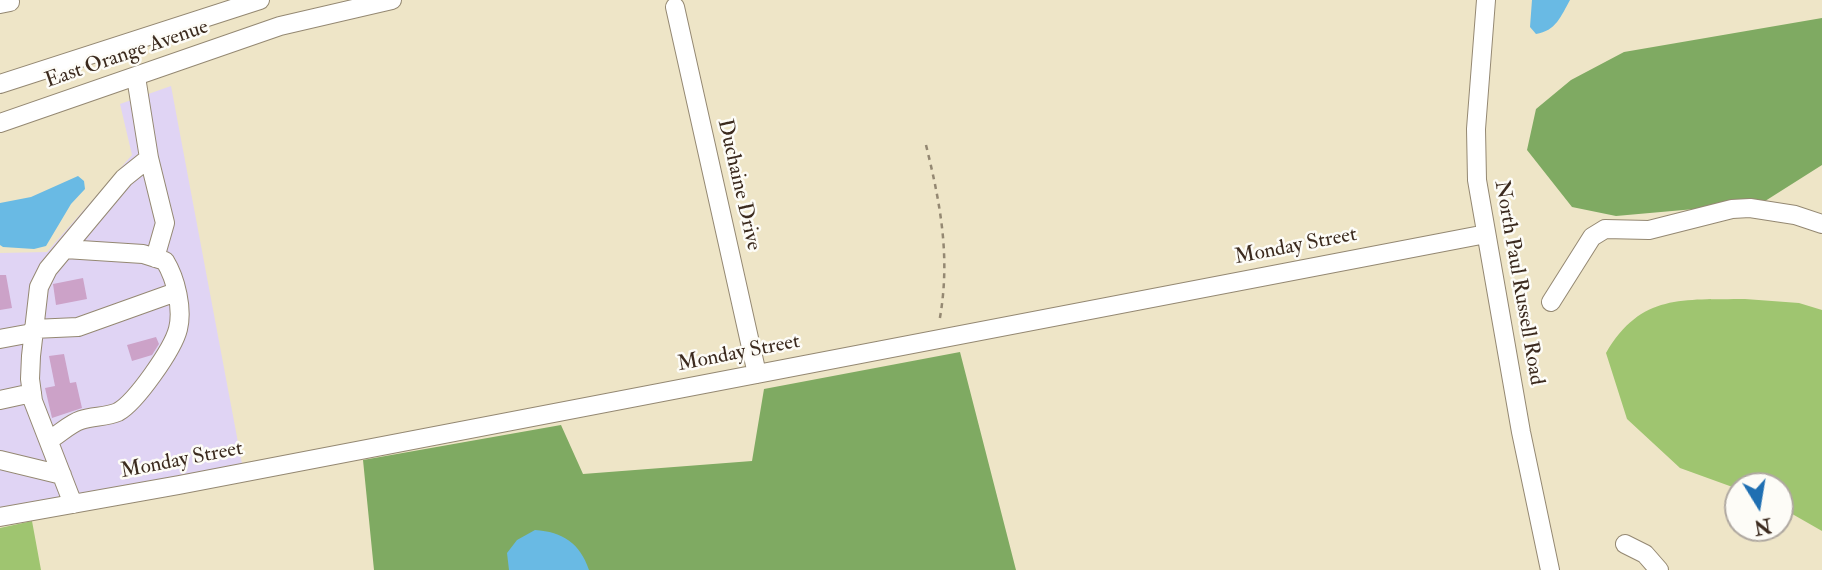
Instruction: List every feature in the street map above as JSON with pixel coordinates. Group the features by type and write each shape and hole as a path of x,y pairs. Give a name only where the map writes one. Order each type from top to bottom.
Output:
{"street":[{"name":"East Orange Avenue","path":"0,84 260,0"},
{"name":"East Orange Avenue","path":"0,123 280,26 392,0"},
{"name":"North Paul Russell Road","path":"1486,0 1475,155 1521,432 1550,570"},
{"name":"Duchaine Drive","path":"675,6 757,374"},
{"path":"136,77 149,158 165,223 155,258"},
{"path":"73,504 32,393 32,331 40,287 48,269 124,178 149,158"},
{"path":"1551,302 1592,237 1605,229 1649,230 1732,209 1750,208 1794,215 1822,224"},
{"name":"Monday Street","path":"0,517 1486,234"},
{"path":"49,440 81,420 117,412 130,404 143,389 178,332 180,315 172,272 165,261 143,254 65,250"},
{"path":"0,338 32,331 78,327 176,292"},
{"path":"0,400 32,393"},
{"path":"0,460 62,475"},
{"path":"1625,544 1645,554 1659,570"}],"path":[{"path":"926,145 943,224 943,302 935,340"}],"shaded area":[{"path":"171,86 243,469 0,512 0,253 47,252 132,155 120,104"}],"green space":[{"path":"1822,18 1822,165 1762,203 1616,216 1572,207 1527,150 1536,109 1571,80 1624,52"},
{"path":"1702,299 1799,303 1822,310 1822,531 1794,515 1794,472 1724,472 1724,484 1680,468 1627,419 1606,353 1619,333 1649,310 1665,304"},
{"path":"960,352 1016,570 374,570 363,460 561,425 583,474 752,461 764,389"},
{"path":"32,521 41,570 0,570 0,528"}],"water":[{"path":"1532,0 1570,0 1553,26 1536,34 1530,27"},
{"path":"78,176 84,181 85,189 71,204 46,246 34,249 0,245 0,203 31,197"},
{"path":"535,530 554,533 569,541 581,553 589,570 509,570 507,553 517,540"}],"building":[{"path":"0,275 6,275 12,308 0,310"},
{"path":"83,278 87,299 56,305 53,284"},
{"path":"156,337 159,344 152,355 132,361 127,345"},
{"path":"64,354 70,383 76,382 82,408 52,418 45,388 55,386 49,356"}]}
